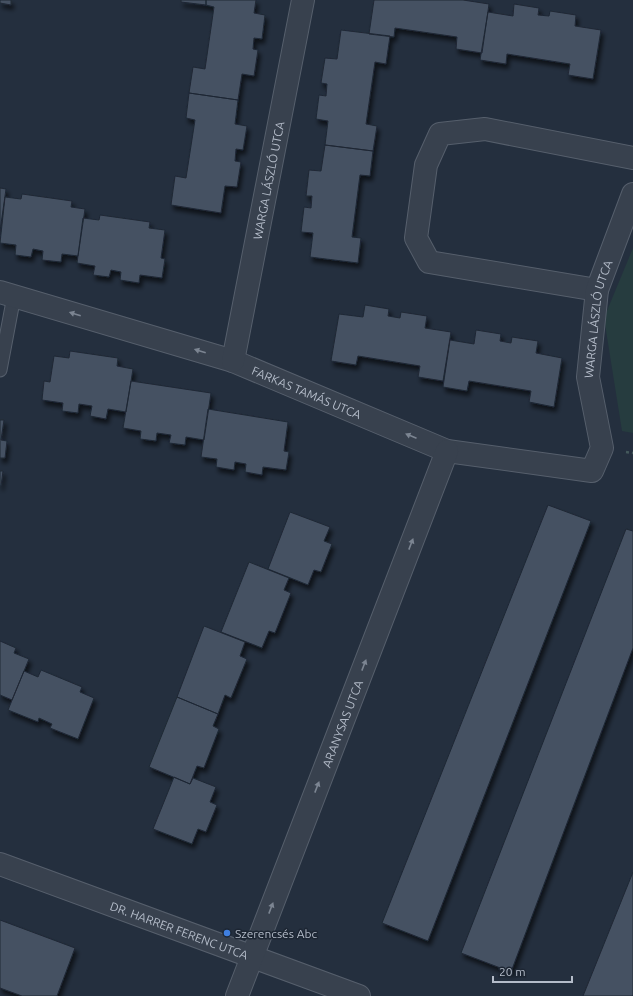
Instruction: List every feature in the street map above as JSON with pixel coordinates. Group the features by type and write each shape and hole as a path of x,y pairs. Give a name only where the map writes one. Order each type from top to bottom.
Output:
{"street":[{"name":"WARGA LÁSZLÓ UTCA","path":"233,361 303,0"},
{"path":"597,290 428,262 416,238 426,165 440,134 485,129 633,158"},
{"name":"WARGA LÁSZLÓ UTCA","path":"602,448 588,377 597,290 633,194"},
{"name":"FARKAS TAMÁS UTCA","path":"7,294 233,361 447,451 592,471 602,448"},
{"name":"ARANYSAS UTCA","path":"237,996 447,451"},
{"name":"DR. HARRER FERENC UTCA","path":"0,864 252,958 359,996"}],"lane":[{"path":"0,370 7,294"}],"green space":[{"path":"633,248 633,433 622,431 604,318"}],"building":[{"path":"0,0 11,0 11,5 0,3"},
{"path":"181,0 206,0 206,5 181,2"},
{"path":"206,0 256,0 254,13 265,15 262,39 254,38 253,49 258,50 254,76 242,74 238,100 189,93 193,67 205,69 214,7 206,5"},
{"path":"374,0 463,0 489,4 482,53 456,49 457,37 395,28 394,37 369,34"},
{"path":"514,4 539,8 538,15 549,16 550,11 576,15 575,26 601,30 593,79 568,75 570,64 507,54 506,64 480,60 488,12 513,16"},
{"path":"341,30 390,36 386,64 375,62 366,124 377,126 373,151 325,145 328,121 316,119 319,95 326,96 327,84 321,83 325,58 337,59"},
{"path":"189,93 238,100 235,124 247,126 243,150 236,149 235,161 241,162 237,187 225,186 221,213 171,205 175,176 186,178 195,120 186,118"},
{"path":"325,145 373,151 370,176 360,175 352,237 361,238 358,263 310,257 313,233 301,232 304,207 311,208 312,196 306,196 309,170 321,171"},
{"path":"0,188 6,189 0,231"},
{"path":"22,194 72,201 71,207 85,209 78,256 62,254 61,262 42,260 43,251 33,249 31,257 15,255 16,245 0,243 5,197 21,199"},
{"path":"100,215 150,222 149,228 165,230 161,258 165,259 162,278 140,275 139,283 120,280 121,272 111,270 109,277 93,275 95,266 77,263 83,218 99,220"},
{"path":"365,305 389,309 388,316 400,318 401,312 427,316 425,328 451,332 443,381 418,377 420,366 358,356 356,365 331,361 339,314 363,317"},
{"path":"476,330 501,334 500,341 511,343 512,337 538,341 536,353 562,358 554,407 529,402 531,391 469,381 467,391 443,387 450,340 474,344"},
{"path":"70,351 118,358 117,366 133,369 126,412 108,409 106,419 90,416 92,406 79,404 78,413 62,411 63,403 42,400 44,381 50,382 54,356 69,358"},
{"path":"131,381 211,393 204,440 186,437 185,445 169,443 171,435 157,433 156,441 140,439 141,431 123,428"},
{"path":"208,409 288,422 284,451 289,452 286,470 263,467 262,475 245,472 246,464 235,462 234,470 216,467 217,459 201,457"},
{"path":"0,420 4,420 1,440 7,441 5,458 0,458"},
{"path":"0,471 3,471 1,486 0,486"},
{"path":"548,505 591,521 428,941 382,923"},
{"path":"290,512 330,527 324,541 332,544 321,572 314,570 308,585 268,569"},
{"path":"626,529 633,531 633,648 511,972 461,953"},
{"path":"249,562 289,578 284,590 291,593 275,633 269,631 262,648 221,632"},
{"path":"204,626 245,642 240,656 247,659 231,698 225,695 218,714 177,697"},
{"path":"0,641 16,648 14,653 29,659 12,700 0,695"},
{"path":"41,670 82,687 80,692 94,698 78,739 50,728 52,724 39,718 38,722 8,710 24,671 38,677"},
{"path":"177,697 218,714 213,726 219,729 204,768 197,766 190,784 149,767"},
{"path":"174,777 190,784 193,778 216,787 210,802 217,805 206,832 198,829 192,844 153,829"},
{"path":"633,872 633,996 583,996"},
{"path":"0,920 75,948 57,996 22,996 0,988"}],"place":[{"name":"Szerencsés Abc","path":"227,933"}]}
